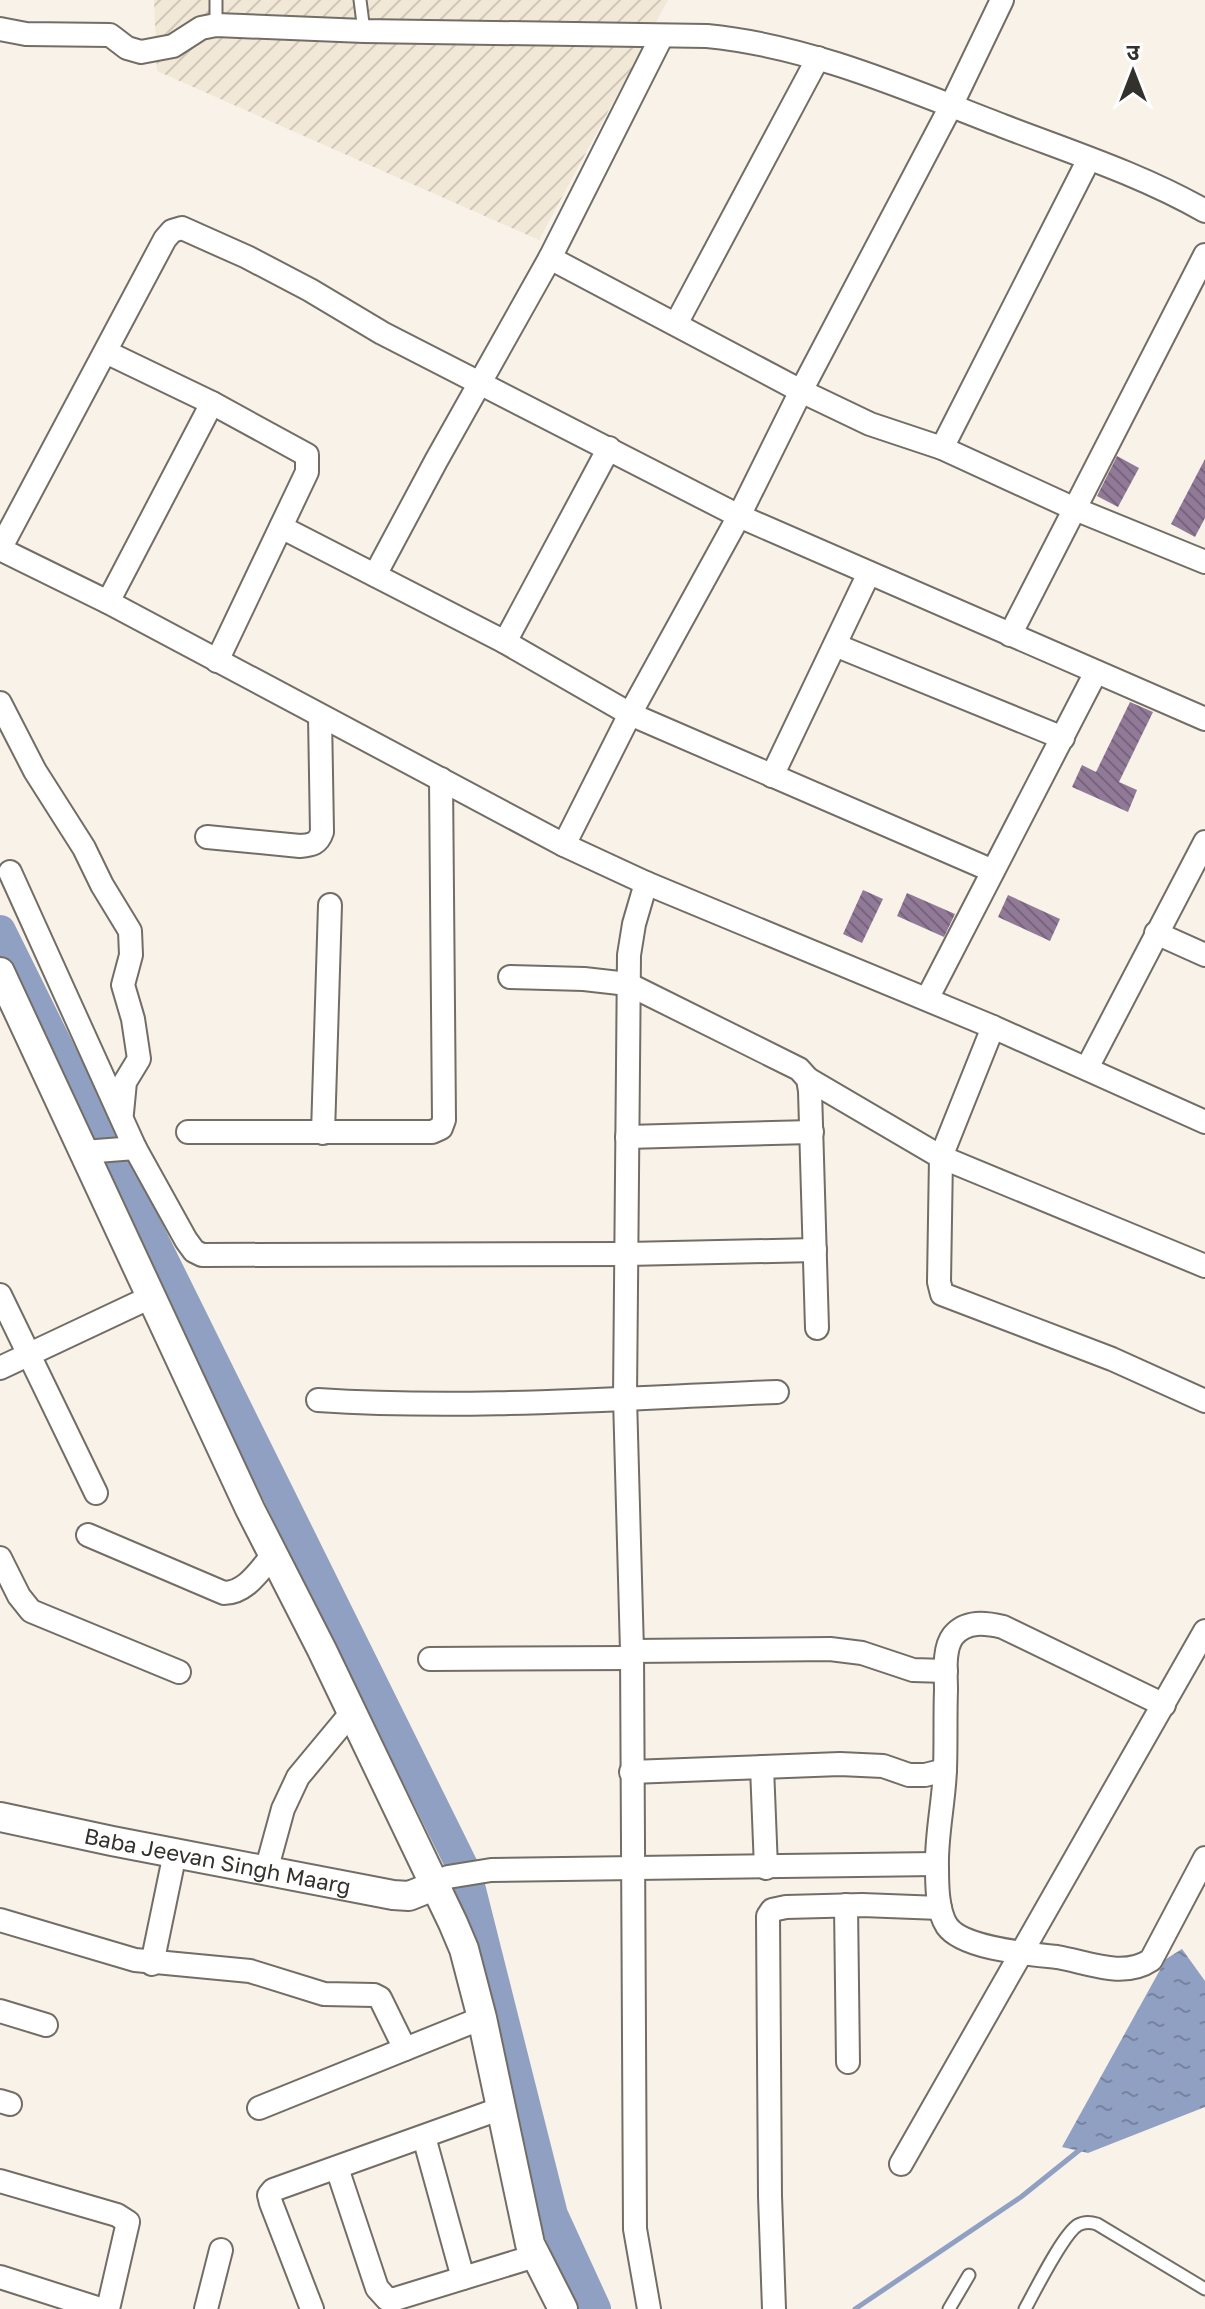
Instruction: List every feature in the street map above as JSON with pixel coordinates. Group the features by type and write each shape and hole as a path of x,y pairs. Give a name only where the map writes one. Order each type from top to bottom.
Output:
{"street":[{"path":"564,845 630,714 739,516 951,106 1002,0"},
{"path":"0,29 26,34 110,35 127,48 141,52 173,46 201,28 216,25 741,40 818,58 951,106 1170,191 1205,211"},
{"path":"375,575 550,258 662,36"},
{"path":"676,324 818,58"},
{"path":"942,448 1089,159"},
{"path":"1205,719 739,516 478,384 260,264 182,228 172,231 165,239 0,549 108,602 564,845 646,883 993,1027 1205,1122"},
{"path":"1010,635 1205,255"},
{"path":"550,258 801,391 870,424 942,448 1075,509 1205,562"},
{"path":"106,352 212,403 307,455 307,472 217,661"},
{"path":"108,602 212,403"},
{"path":"505,642 609,448"},
{"path":"281,527 505,642 630,714 993,871"},
{"path":"772,776 869,573"},
{"path":"835,645 1063,738"},
{"path":"927,999 1096,672"},
{"path":"0,703 35,771 67,819 130,931 131,955 123,985 133,1019 139,1059 125,1082 122,1118"},
{"path":"207,837 300,846 319,841 322,832 320,716"},
{"path":"188,1132 432,1132 441,1128 444,1120 441,779"},
{"path":"1087,1068 1205,842"},
{"path":"10,872 122,1118 131,1149 186,1240 194,1251 202,1255 627,1254 815,1250"},
{"path":"646,883 634,924 628,984 625,1398 632,1655 635,2229 649,2309"},
{"path":"323,1133 330,905"},
{"path":"1156,933 1205,955"},
{"path":"0,972 91,1151 153,1296 273,1555 404,1818 450,1878 535,2256 563,2309"},
{"path":"510,977 628,984 799,1069 808,1079 941,1157 1205,1266"},
{"path":"993,1027 941,1157 939,1282 942,1294 1112,1359 1205,1401"},
{"path":"808,1079 817,1328"},
{"path":"627,1137 812,1132"},
{"path":"91,1151 131,1149"},
{"path":"0,1295 96,1493"},
{"path":"0,1368 153,1296"},
{"path":"318,1400 469,1406 777,1392"},
{"path":"88,1535 224,1593 243,1588 273,1555"},
{"path":"0,1558 19,1596 31,1611 179,1672"},
{"path":"1164,1705 1018,1632 983,1623 971,1624 952,1637 946,1671 945,1770 936,1864 940,1908 948,1928 957,1935 1023,1953 1126,1969 1151,1960 1205,1858"},
{"path":"901,2164 1205,1631"},
{"path":"430,1659 844,1650 913,1670 946,1671"},
{"path":"266,1871 283,1809 298,1777 352,1712"},
{"path":"631,1772 871,1765 909,1775 945,1770"},
{"path":"762,1767 766,1868"},
{"name":"Baba Jeevan Singh Maarg","path":"0,1817 401,1896 417,1894 450,1878"},
{"path":"152,1964 175,1853"},
{"path":"450,1878 633,1870 936,1864"},
{"path":"848,2062 858,1866"},
{"path":"774,2309 768,1916 778,1908 854,1905 940,1908"},
{"path":"0,1920 152,1964 231,1968 267,1975 324,1994 374,1995 383,2004 405,2049"},
{"path":"0,2011 46,2025"},
{"path":"259,2108 482,2018"},
{"path":"312,2309 269,2195 279,2186 502,2108"},
{"path":"424,2137 463,2278"},
{"path":"337,2168 381,2295 387,2299 535,2256"},
{"path":"0,2181 117,2215 128,2222 108,2309"},
{"path":"206,2309 221,2250"},
{"path":"0,2277 100,2309"}],"lane":[{"path":"216,0 216,25"},
{"path":"360,0 364,31"},
{"path":"1043,2309 1027,2305 1072,2230 1089,2222 1205,2289"},
{"path":"949,2309 969,2275"}],"shaded area":[{"path":"154,0 668,0 539,240 157,71"}],"water":[{"path":"1182,1949 1205,1981 1205,2107 1088,2153 1062,2147 1166,1959"}],"building":[{"path":"1117,456 1139,468 1118,507 1097,496"},
{"path":"1205,459 1205,518 1195,537 1171,524"},
{"path":"1130,702 1153,712 1119,782 1137,790 1128,812 1072,787 1082,765 1096,772"},
{"path":"863,890 883,899 862,943 843,934"},
{"path":"907,893 955,914 944,937 897,916"},
{"path":"1008,895 1060,919 1050,941 998,917"}],"waterway":[{"path":"0,931 466,1874 552,2215 595,2309"},
{"path":"855,2309 1021,2197 1082,2148"}]}
